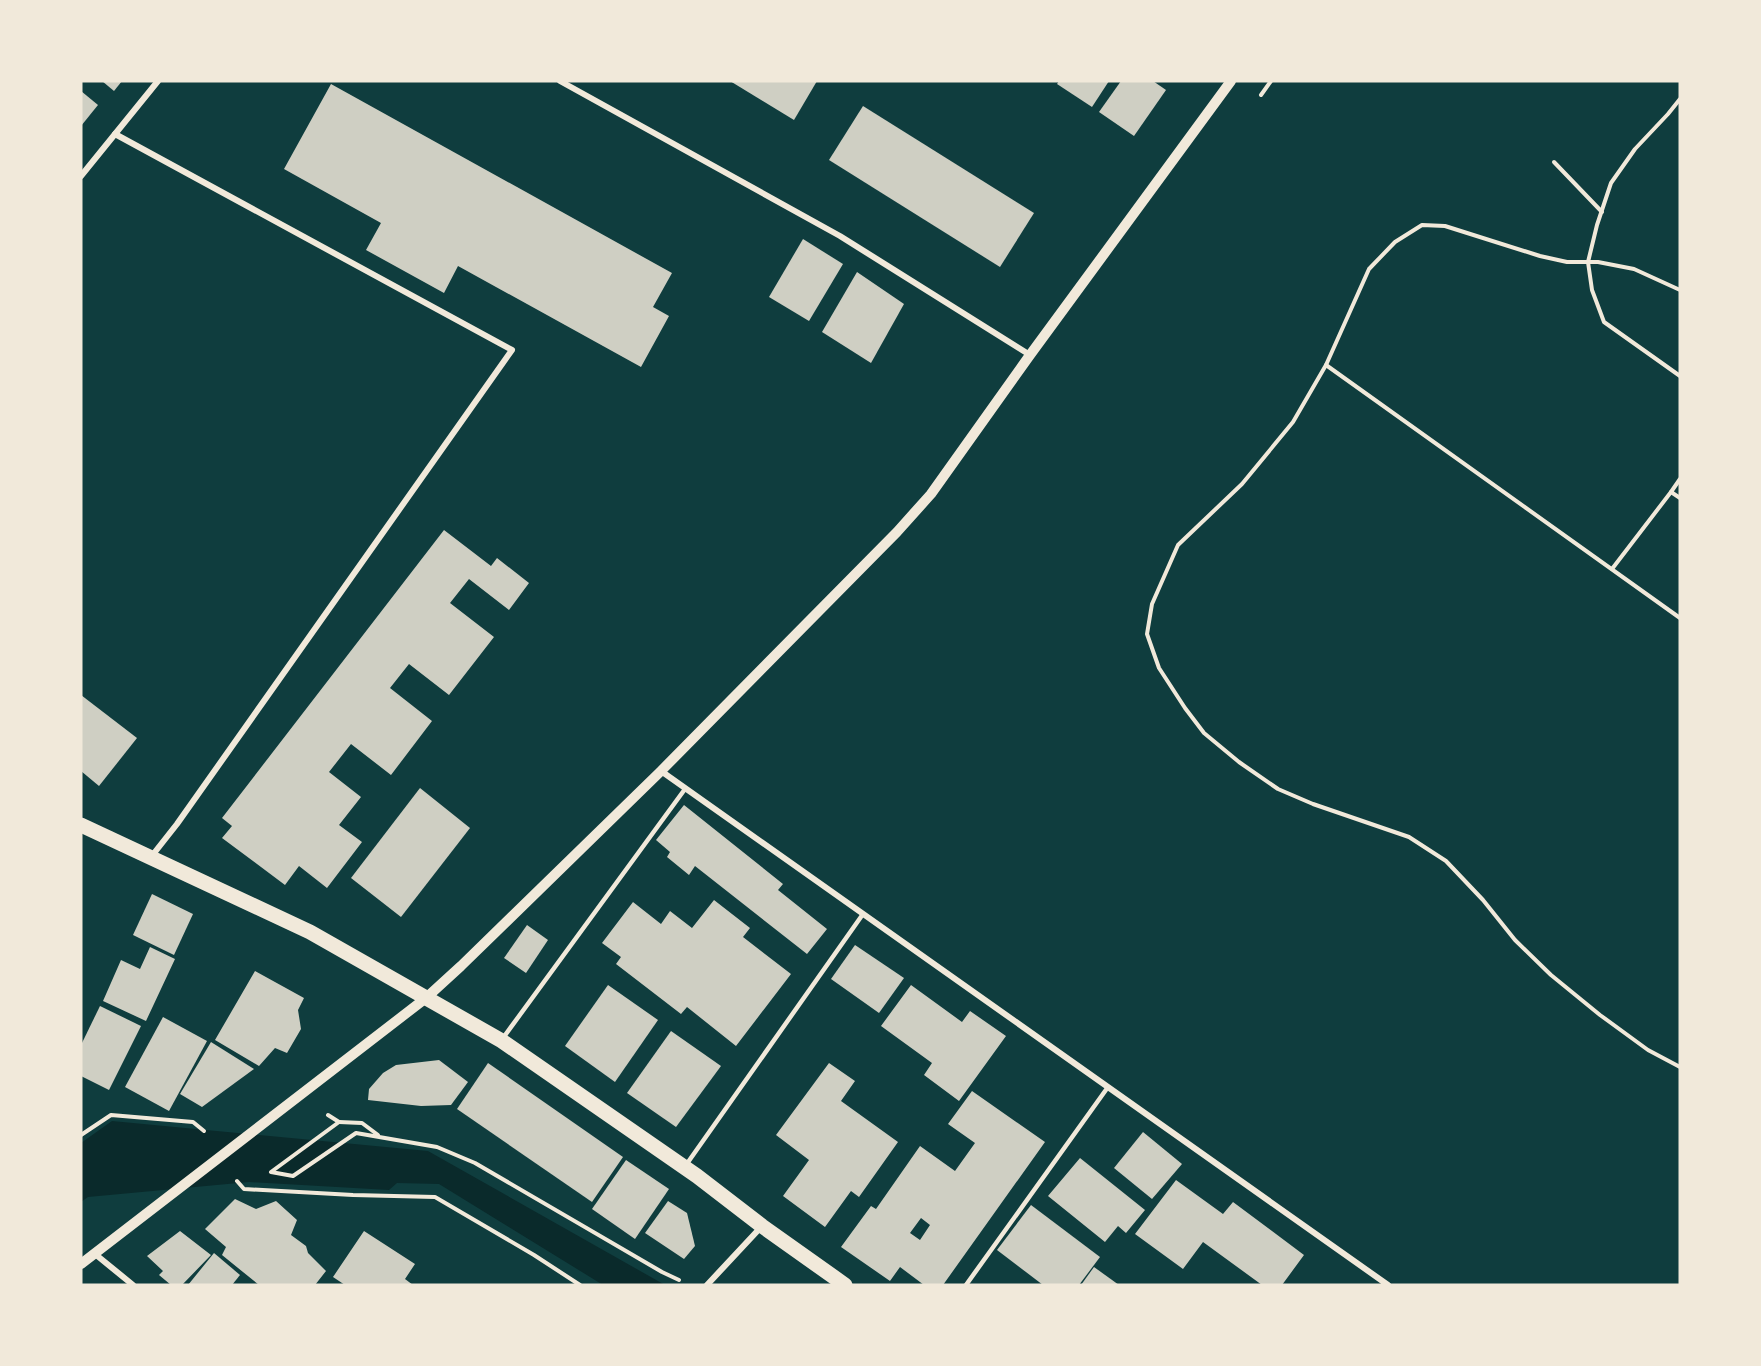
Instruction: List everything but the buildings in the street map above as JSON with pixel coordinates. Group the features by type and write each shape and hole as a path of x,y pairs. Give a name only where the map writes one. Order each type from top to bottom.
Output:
{"main road":[{"path":"81,825 310,932 502,1041 684,1167 845,1285"}],"street":[{"path":"81,176 158,81"},
{"path":"560,81 840,236 1030,355"},
{"path":"81,1264 426,998 661,771 897,532 924,502 1231,81"},
{"path":"115,134 512,350 177,824 151,857"},
{"path":"661,771 1388,1285"},
{"path":"707,1285 762,1226"},
{"path":"95,1254 133,1285"}],"lane":[{"path":"502,1041 685,789"},
{"path":"684,1167 863,914"},
{"path":"966,1285 1108,1087"}],"path":[{"path":"1680,99 1635,149 1611,183 1588,262 1592,290 1604,322 1680,376"},
{"path":"1554,162 1602,212"},
{"path":"1680,290 1634,269 1598,262 1567,262 1540,256 1445,226 1422,225 1395,242 1369,269 1326,365 1293,422 1242,484 1178,545 1152,604 1147,634 1159,668 1185,708 1204,733 1239,762 1278,789 1313,804 1409,837 1446,861 1483,900 1515,940 1551,975 1648,1050 1680,1067"},
{"path":"1326,365 1680,618"},
{"path":"1612,569 1680,479"},
{"path":"1671,492 1680,498"},
{"path":"300,1094 339,1122 362,1123 378,1136"},
{"path":"81,1135 111,1115 193,1122 229,1149"},
{"path":"339,1122 271,1172 293,1176 356,1133 437,1147 475,1163 683,1282"},
{"path":"215,1160 244,1189 435,1197 580,1285"}],"water":[{"path":"112,1121 428,1151 665,1285 603,1285 439,1184 397,1183 389,1190 249,1182 88,1197 81,1202 81,1143"}]}
